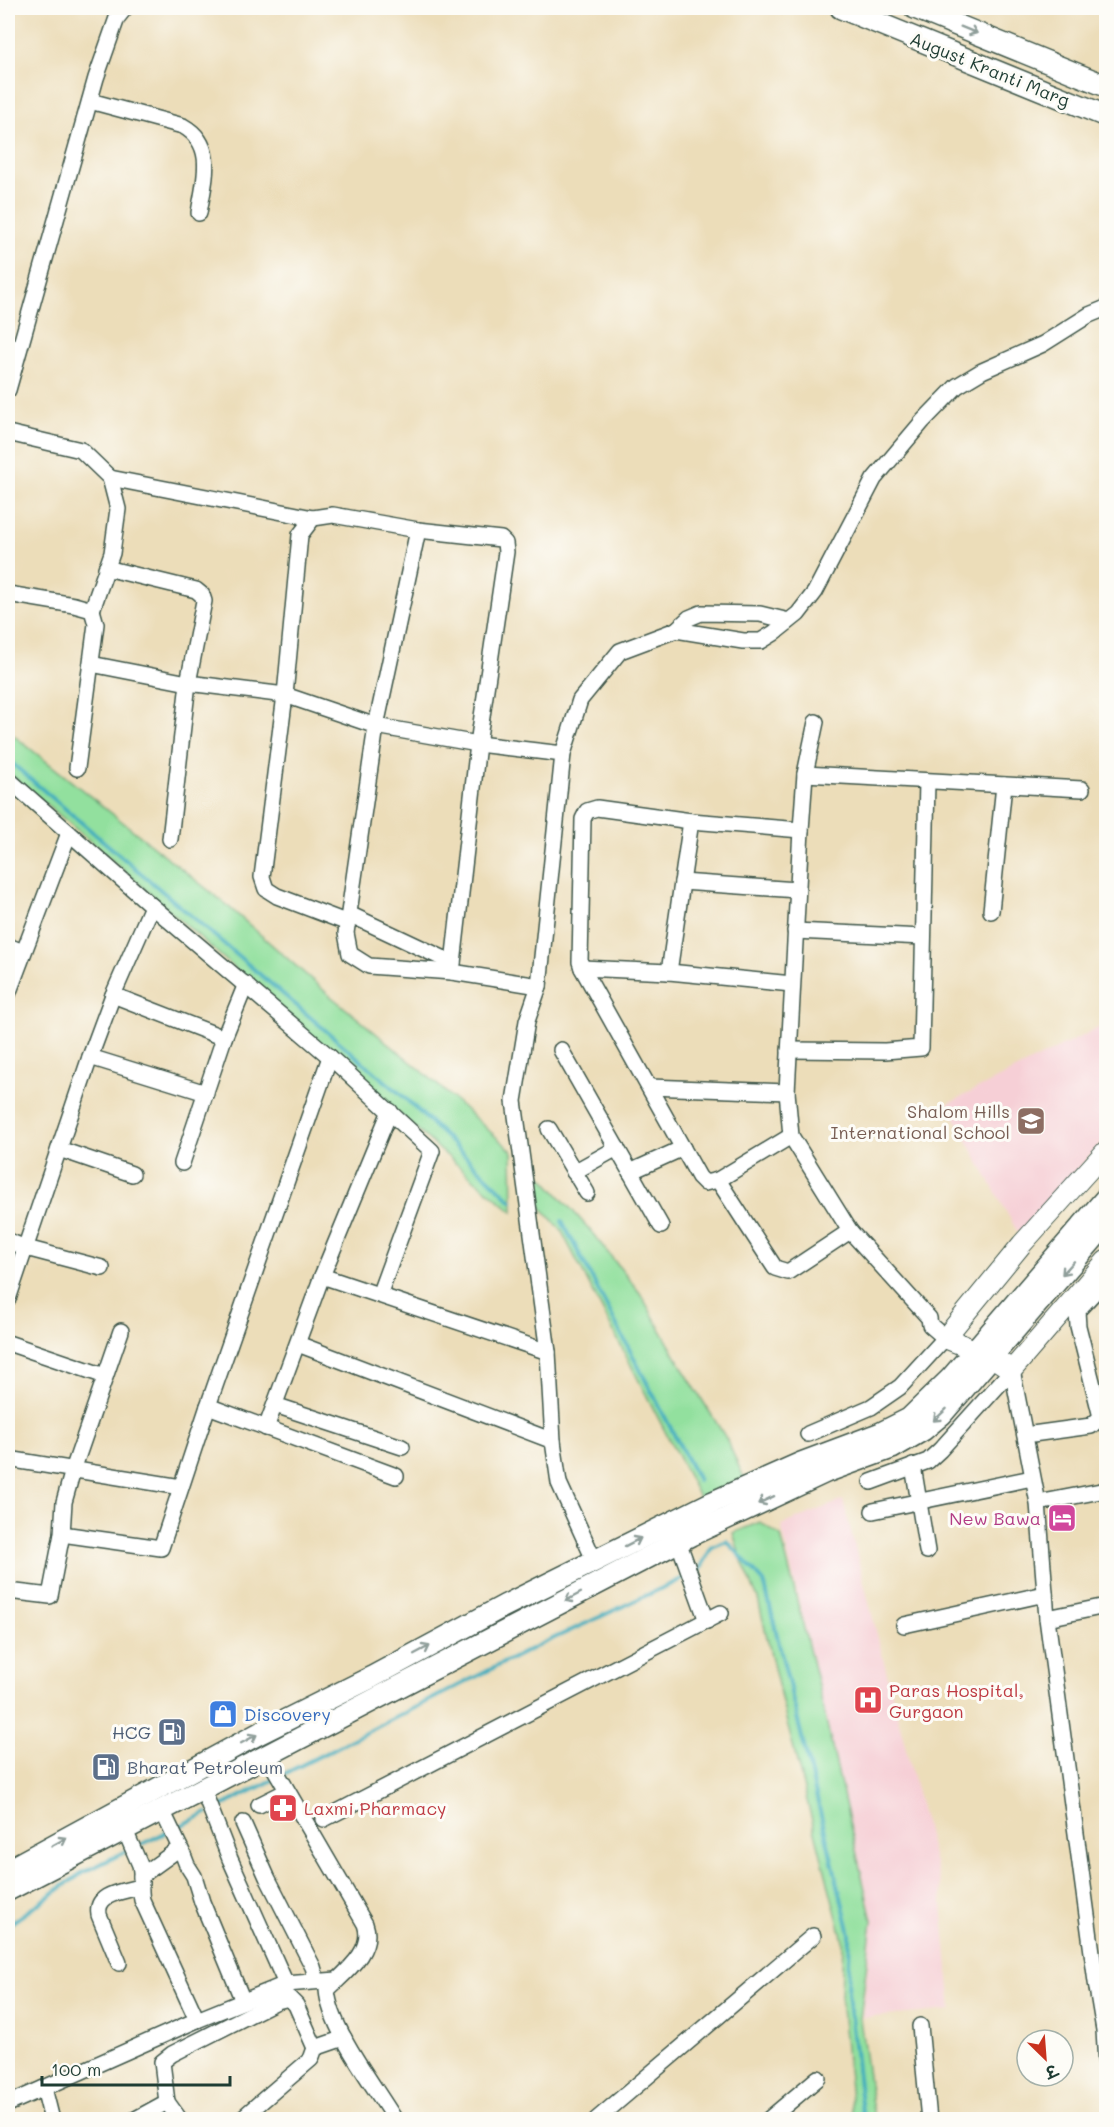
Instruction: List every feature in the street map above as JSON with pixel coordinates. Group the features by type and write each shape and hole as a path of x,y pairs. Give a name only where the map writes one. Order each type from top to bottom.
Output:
{"main road":[{"name":"August Kranti Marg","path":"841,8 1107,116"},
{"name":"August Kranti Marg","path":"915,8 939,12 1107,86"},
{"path":"8,1890 128,1836 171,1829 205,1795 678,1541 826,1472 892,1448 923,1430 942,1414 983,1354 1107,1198"},
{"path":"8,1870 260,1733 372,1677 504,1606 713,1502 801,1462 881,1433 909,1419 951,1378 983,1354 1107,1224"}],"street":[{"path":"8,390 90,101 117,18 125,8"},
{"path":"924,42 939,12"},
{"path":"90,101 183,126 194,132 205,150 206,165 199,213"},
{"path":"676,630 743,641 761,641 789,621 798,614 814,592 874,479 923,421 957,386 982,371 1043,344 1089,315 1107,308"},
{"path":"8,433 81,450 110,478 118,508 112,553 92,610 96,624 77,768"},
{"path":"110,478 313,518 333,515 418,530 501,539 505,543 506,552 477,744 452,967"},
{"path":"313,518 300,535 285,695 262,877 266,889 277,896 348,918 452,967"},
{"path":"418,530 376,726 346,933 350,954 369,966 452,967 539,986"},
{"path":"106,568 196,590 202,594 204,601 188,683 170,839"},
{"path":"8,594 92,610"},
{"path":"595,1562 559,1483 553,1441 548,1352 514,1101 527,1021 539,986 562,754 580,700 620,651 676,630 688,618 700,613 760,614 789,621"},
{"path":"91,664 188,683 285,695 338,711 376,726 477,744 562,754"},
{"path":"816,722 806,774 797,890 787,1092 791,1136 850,1231 929,1318 937,1318 948,1335 1012,1370 1038,1503 1047,1618 1101,1981 1107,2065"},
{"path":"806,774 1082,789"},
{"path":"8,779 152,906 330,1057 432,1152 379,1295"},
{"path":"789,1050 885,1051 921,1048 927,781"},
{"path":"990,911 1004,785"},
{"path":"791,1136 718,1180 705,1183 699,1177 580,962 583,819 587,811 597,808 691,821 801,830"},
{"path":"669,972 691,821"},
{"path":"8,994 69,833"},
{"path":"682,882 797,890"},
{"path":"8,1299 90,1057 113,995 152,906"},
{"path":"795,931 923,937"},
{"path":"8,946 23,952"},
{"path":"582,968 669,972 792,984"},
{"path":"183,1163 225,1038 246,984"},
{"path":"113,995 225,1038"},
{"path":"561,1050 661,1226"},
{"path":"90,1057 206,1093"},
{"path":"62,1534 160,1548 330,1057"},
{"path":"649,1087 787,1092"},
{"path":"267,1428 322,1276 390,1112"},
{"path":"549,1129 586,1193"},
{"path":"574,1172 617,1148"},
{"path":"630,1172 683,1148"},
{"path":"59,1149 132,1174"},
{"path":"808,1434 871,1407 900,1387 948,1335 1022,1244 1107,1150"},
{"path":"718,1180 776,1268 788,1272 850,1231"},
{"path":"8,1241 102,1268"},
{"path":"871,1482 928,1461 940,1450 1106,1266"},
{"path":"1025,1436 1091,1426 1101,1417 1078,1326 1077,1311 1106,1266"},
{"path":"322,1276 548,1352"},
{"path":"8,1591 50,1596 62,1534 64,1502 121,1331"},
{"path":"8,1343 105,1376"},
{"path":"298,1344 553,1441"},
{"path":"275,1405 402,1447"},
{"path":"208,1406 396,1476"},
{"path":"8,1460 181,1486"},
{"path":"913,1466 927,1551"},
{"path":"873,1511 1032,1478"},
{"path":"1038,1503 1107,1490"},
{"path":"678,1541 707,1621"},
{"path":"904,1625 1045,1594"},
{"path":"1047,1618 1107,1606"},
{"path":"324,1819 721,1613"},
{"path":"272,1760 365,1924 368,1933 365,1948 327,1990 328,2003 344,2038 395,2120"},
{"path":"259,1805 286,1788"},
{"path":"205,1795 230,1859 286,1984"},
{"path":"243,1822 317,1981"},
{"path":"120,1963 99,1915 99,1902 140,1876 171,1829"},
{"path":"171,1829 186,1865 194,1876 202,1902 243,2001"},
{"path":"128,1836 140,1876 142,1900 197,2020"},
{"path":"596,2120 813,1936"},
{"path":"8,2104 197,2020 286,1984 337,1980"},
{"path":"180,2120 167,2102 162,2062 172,2054 277,2001 289,1998 296,2006 315,2048 311,2060 240,2120"},
{"path":"920,2026 929,2120"},
{"path":"315,2048 344,2038"},
{"path":"768,2120 818,2078"},
{"path":"44,2088 52,2120"},
{"path":"134,2120 167,2102"}],"shaded area":[{"name":"Shalom Hills International School","path":"1106,1024 1106,1138 1019,1235 947,1104"},
{"path":"843,1500 940,1883 952,2010 862,2018 873,1919 781,1525"}],"green space":[{"path":"8,731 222,901 328,994 422,1071 512,1151 513,1212 8,772"},
{"path":"529,1162 589,1229 640,1293 726,1438 744,1478 700,1499 561,1230 531,1196"},
{"path":"760,1522 781,1536 872,1920 860,2019 874,2119 853,2119 841,1998 843,1941 758,1599 733,1533"}],"waterway":[{"path":"8,760 405,1098 512,1201"},
{"path":"562,1221 698,1480"},
{"path":"693,1573 699,1571 712,1547 727,1541 764,1582 850,1934 848,1992 863,2120"},
{"path":"284,1774 535,1647 686,1577"},
{"path":"214,1810 277,1778"},
{"path":"174,1829 207,1813"},
{"path":"136,1847 167,1832"},
{"path":"8,1925 82,1873 129,1850"}],"place":[{"name":"Shalom Hills International School","path":"1031,1121"},
{"name":"New Bawa","path":"1062,1518"},
{"name":"Paras Hospital, Gurgaon","path":"868,1700"},
{"name":"Discovery","path":"223,1714"},
{"name":"HCG","path":"172,1732"},
{"name":"Bharat Petroleum","path":"106,1767"},
{"name":"Laxmi Pharmacy","path":"283,1808"}]}
